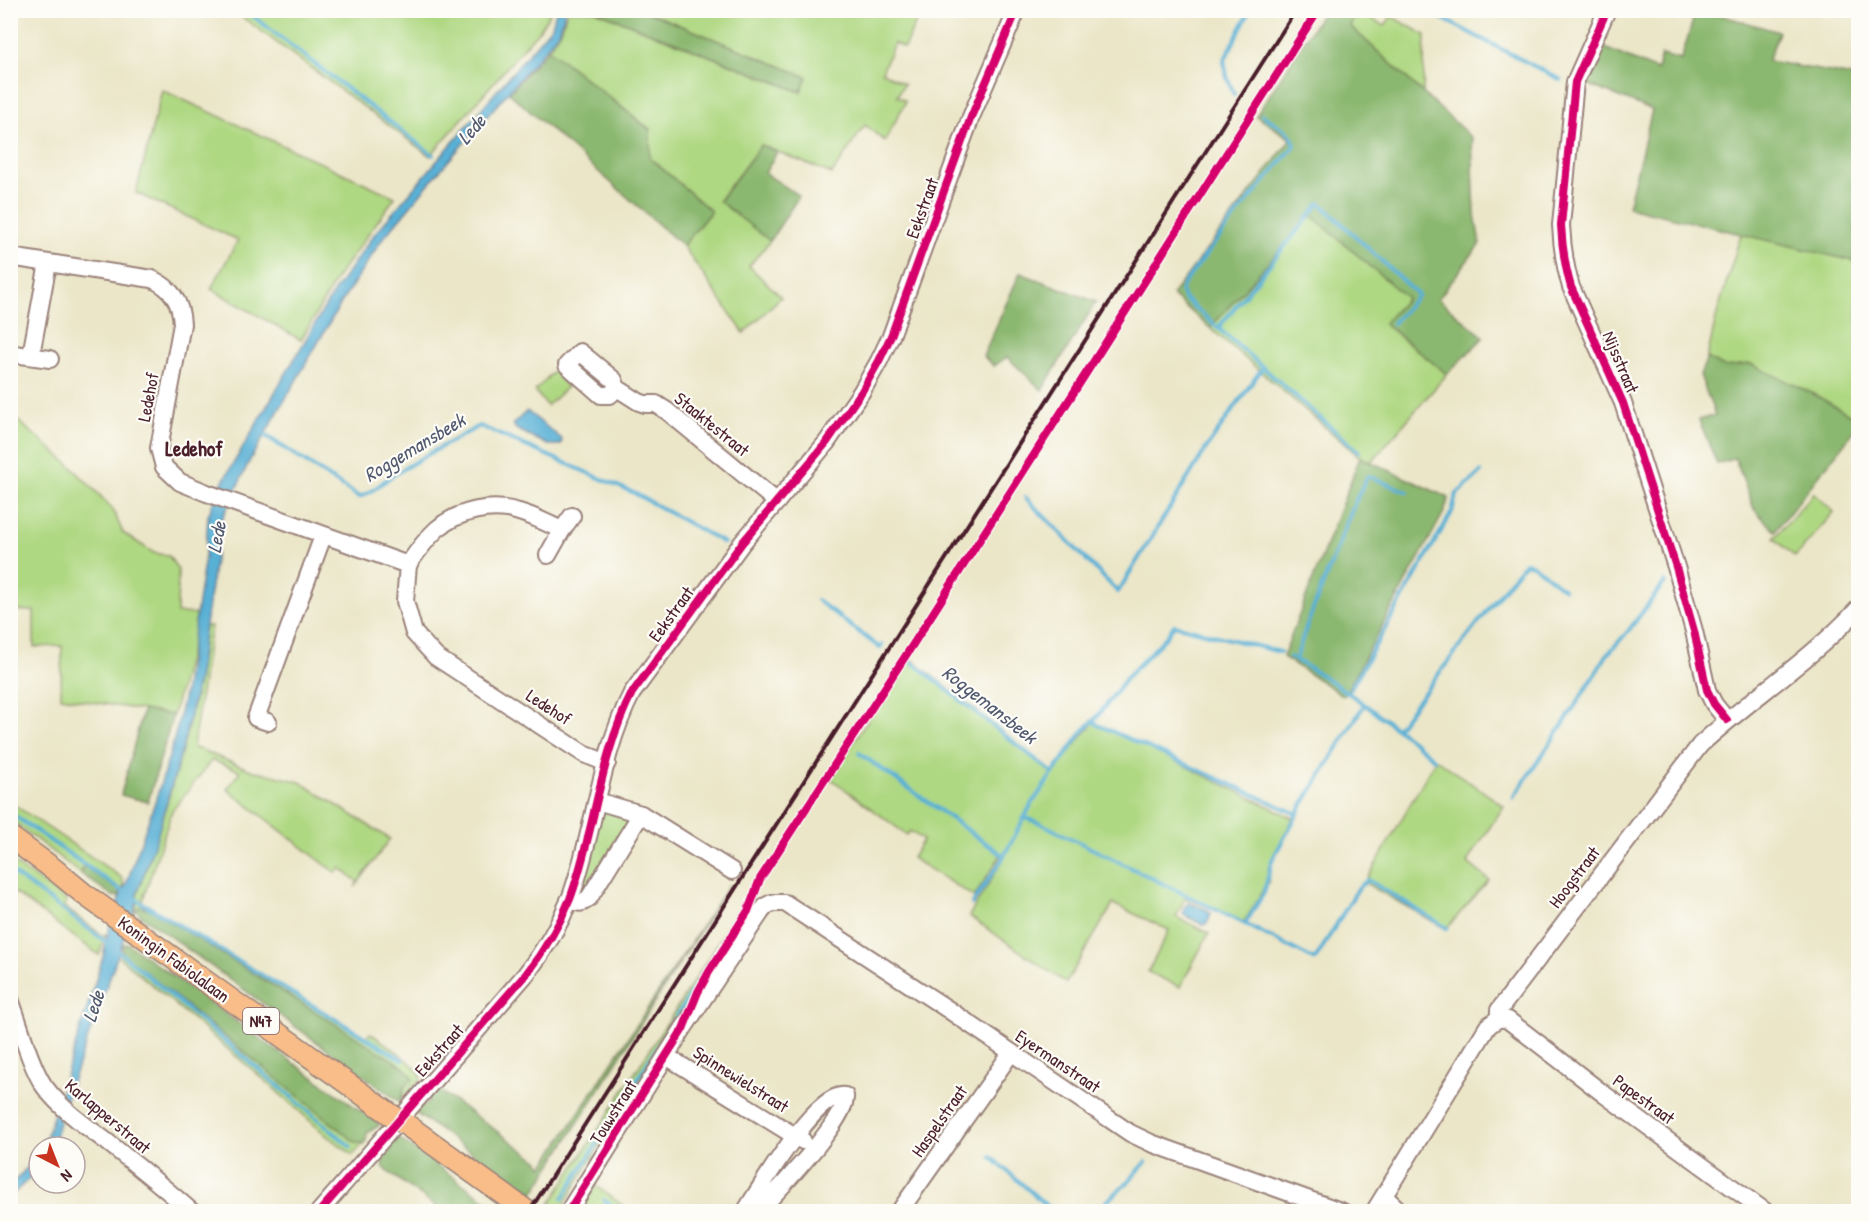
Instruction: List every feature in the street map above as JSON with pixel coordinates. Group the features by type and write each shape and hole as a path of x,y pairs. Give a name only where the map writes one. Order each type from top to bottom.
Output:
{"main road":[{"name":"Koningin Fabiolalaan","path":"10,837 84,894 528,1212"},
{"name":"Koningin Fabiolalaan","path":"10,851 32,866 84,894"}],"street":[{"name":"Eekstraat","path":"319,1212 526,974 550,939 576,880 614,736 632,693 742,543 834,433 879,362 891,336 971,117 1017,10"},
{"name":"Nijsstraat","path":"1608,10 1575,82 1561,243 1571,287 1623,403 1676,567 1694,631 1707,690 1714,704 1727,720"},
{"name":"Ledehof","path":"10,257 152,279 163,284 172,292 182,312 182,324 159,447 164,467 180,482 212,495 408,566 405,601 414,633 436,657 584,754 607,763"},
{"path":"32,355 48,263"},
{"path":"14,354 50,359"},
{"name":"Staaktestraat","path":"617,388 639,402 656,404 667,411 777,502"},
{"path":"408,566 422,545 438,528 454,518 481,509 500,508 518,511 562,531"},
{"path":"548,555 572,516"},
{"path":"257,718 323,536"},
{"name":"Hoogstraat","path":"1374,1212 1488,1026 1499,1018 1499,1010 1700,745 1727,720 1776,684 1858,609"},
{"path":"597,801 641,814 732,871"},
{"path":"569,900 579,904 589,898 641,814"},
{"name":"Eyermanstraat","path":"772,903 785,903 1130,1133 1151,1143 1343,1212"},
{"name":"Touwstraat","path":"568,1212 745,935 766,906 772,903"},
{"name":"Karlapperstraat","path":"10,999 37,1073 61,1105 168,1190 192,1212"},
{"name":"Papestraat","path":"1499,1018 1508,1020 1605,1095 1766,1212"},
{"name":"Haspelstraat","path":"905,1209 1011,1053"},
{"name":"Spinnewielstraat","path":"666,1056 814,1148"},
{"name":"Spinnewielstraat","path":"745,1212 803,1125 833,1098 839,1095 844,1096 846,1101 841,1112 804,1162 757,1212"},
{"path":"1384,1197 1401,1212"}],"green space":[{"path":"551,10 540,29 430,156 234,11"},
{"path":"1324,10 1357,11 1350,26 1472,138 1475,214 1480,244 1438,299 1484,337 1447,374 1384,323 1407,298 1311,215 1210,328 1172,295 1291,139 1256,116"},
{"path":"1696,10 1779,32 1768,61 1858,77 1858,262 1628,207 1652,110 1584,83 1600,46 1657,70 1661,55 1681,60"},
{"path":"567,11 596,11 800,92 807,77 645,11 921,11 904,48 894,43 882,72 904,84 897,96 906,101 885,141 865,125 832,174 761,145 719,200 770,241 749,266 781,297 744,333 683,246 711,211 650,158 650,129 548,49 561,31"},
{"path":"596,11 645,11 807,77 801,92"},
{"path":"1357,11 1385,26 1391,16 1425,35 1423,93 1350,26"},
{"path":"548,49 650,130 650,158 711,211 683,246 509,93"},
{"path":"162,90 395,197 338,276 301,340 211,289 238,240 136,193"},
{"path":"761,145 777,152 765,173 799,196 770,241 719,201"},
{"path":"1311,214 1407,298 1384,324 1447,374 1371,462 1360,457 1210,328"},
{"path":"1741,234 1858,262 1858,419 1751,364 1724,367 1707,358 1717,314"},
{"path":"1020,273 1096,302 1042,390 1007,357 994,366 983,356"},
{"path":"1707,358 1724,367 1750,364 1810,392 1858,419 1858,426 1775,531 1754,509 1735,458 1717,464 1699,420 1715,415 1700,375"},
{"path":"554,371 567,387 547,406 535,391"},
{"path":"10,414 71,466 112,508 123,533 154,553 169,556 178,570 177,613 200,614 173,715 61,697 62,646 34,647 34,611 11,610"},
{"path":"1360,457 1449,498 1444,512 1344,696 1283,657"},
{"path":"1814,493 1834,512 1795,557 1774,538"},
{"path":"205,626 211,626 193,747 256,772 300,782 390,839 355,887 358,882 340,868 336,873 227,789 240,771 212,760 172,811 142,902 366,1037 370,1033 399,1053 413,1065 422,1077 402,1100 405,1086 136,910 121,944 137,902 137,894 180,759 199,676"},
{"path":"909,657 1053,772 1094,722 1293,818 1268,869 1269,882 1244,922 1185,898 1176,917 1209,933 1180,987 1148,972 1169,930 1113,904 1066,983 969,916 1006,855 1001,855 974,897 912,858 923,840 910,831 907,835 830,778"},
{"path":"143,710 173,715 148,802 121,795"},
{"path":"1436,759 1504,806 1467,862 1489,880 1446,929 1365,883"},
{"path":"10,802 121,877 124,884 120,896 120,893 84,866 80,873 11,820"},
{"path":"607,811 627,818 628,823 586,893 578,896 601,812"},
{"path":"11,861 67,901 64,907 102,935 106,934 99,955 11,890"},
{"path":"84,866 119,890 120,899 80,873"},
{"path":"729,885 522,1211 519,1211 532,1191 521,1184 519,1186 414,1112 429,1102 428,1097 435,1091 440,1091 539,1161 543,1167"},
{"path":"751,890 706,972 560,1211 545,1212 698,975"},
{"path":"140,906 150,909 401,1065 413,1080 405,1086 400,1102 139,914 136,910"},
{"path":"123,943 126,945 127,943 380,1125 367,1133 363,1144 355,1142 123,954"},
{"path":"122,952 355,1142 363,1144 353,1155 327,1136 120,958"},
{"path":"394,1135 501,1211 442,1211 383,1166 382,1157 389,1153"},
{"path":"596,1186 630,1211 610,1211 603,1206 580,1212"}],"water":[{"name":"Lede","path":"556,11 565,11 560,30 547,47 381,241 341,303 250,460 221,521 199,675 183,746 157,837 137,894 137,902 68,1093 55,1135 47,1135 103,957 108,932 156,799 174,740 184,695 205,556 208,516 219,488 333,293 373,236 552,26"},
{"path":"527,411 562,439 561,445 548,445 516,429 513,424"},
{"path":"1189,903 1211,913 1207,924 1203,925 1183,914 1185,906"},
{"path":"27,1168 27,1181 11,1196 11,1185"}],"waterway":[{"path":"245,10 433,155"},
{"path":"1234,94 1224,61 1250,10"},
{"path":"1426,10 1561,80"},
{"path":"1262,115 1286,131 1295,145 1233,219 1185,282 1181,291 1184,298 1359,452"},
{"path":"1218,328 1320,203 1418,295 1393,323"},
{"path":"1025,497 1118,592 1207,447 1263,367"},
{"name":"Roggemansbeek","path":"260,432 359,497 480,426 634,493 724,543"},
{"path":"1348,693 1452,512 1456,495 1481,472"},
{"path":"1296,660 1354,505 1368,476 1408,492"},
{"path":"1397,728 1525,563 1533,565 1564,589"},
{"path":"1513,798 1607,655 1665,582"},
{"name":"Roggemansbeek","path":"817,600 880,648 882,645"},
{"path":"972,904 1003,858 1031,805 1083,731 1096,718 1128,676 1167,636 1174,625 1280,652"},
{"path":"1290,657 1365,704 1434,759"},
{"name":"Roggemansbeek","path":"908,659 1053,773"},
{"path":"1364,705 1303,804 1272,860 1264,893 1245,924 1315,960 1359,887 1368,880 1447,928"},
{"path":"1093,721 1297,814"},
{"path":"859,753 1004,856"},
{"path":"15,816 125,893"},
{"path":"1025,818 1040,823 1245,924"},
{"path":"10,871 109,944"},
{"path":"134,898 403,1060"},
{"path":"117,950 351,1147"},
{"path":"563,1198 718,950"},
{"path":"991,1157 1054,1212"},
{"path":"1095,1212 1146,1162"},
{"path":"604,1200 620,1212"}],"railway":[{"path":"529,1212 1296,10"}],"cycle path":[{"path":"319,1212 526,974 551,938 570,899 586,848 604,769 621,717 632,693 742,543 827,442 862,391 879,361 891,336 971,117 1017,10"},
{"path":"568,1212 683,1029 709,972 748,911 760,879 910,649 1318,10"},
{"path":"1607,10 1575,82 1561,225 1564,256 1571,287 1623,403 1676,567 1694,631 1707,690 1714,704 1727,720"}],"district":[{"name":"Ledehof","path":"194,448"}]}
